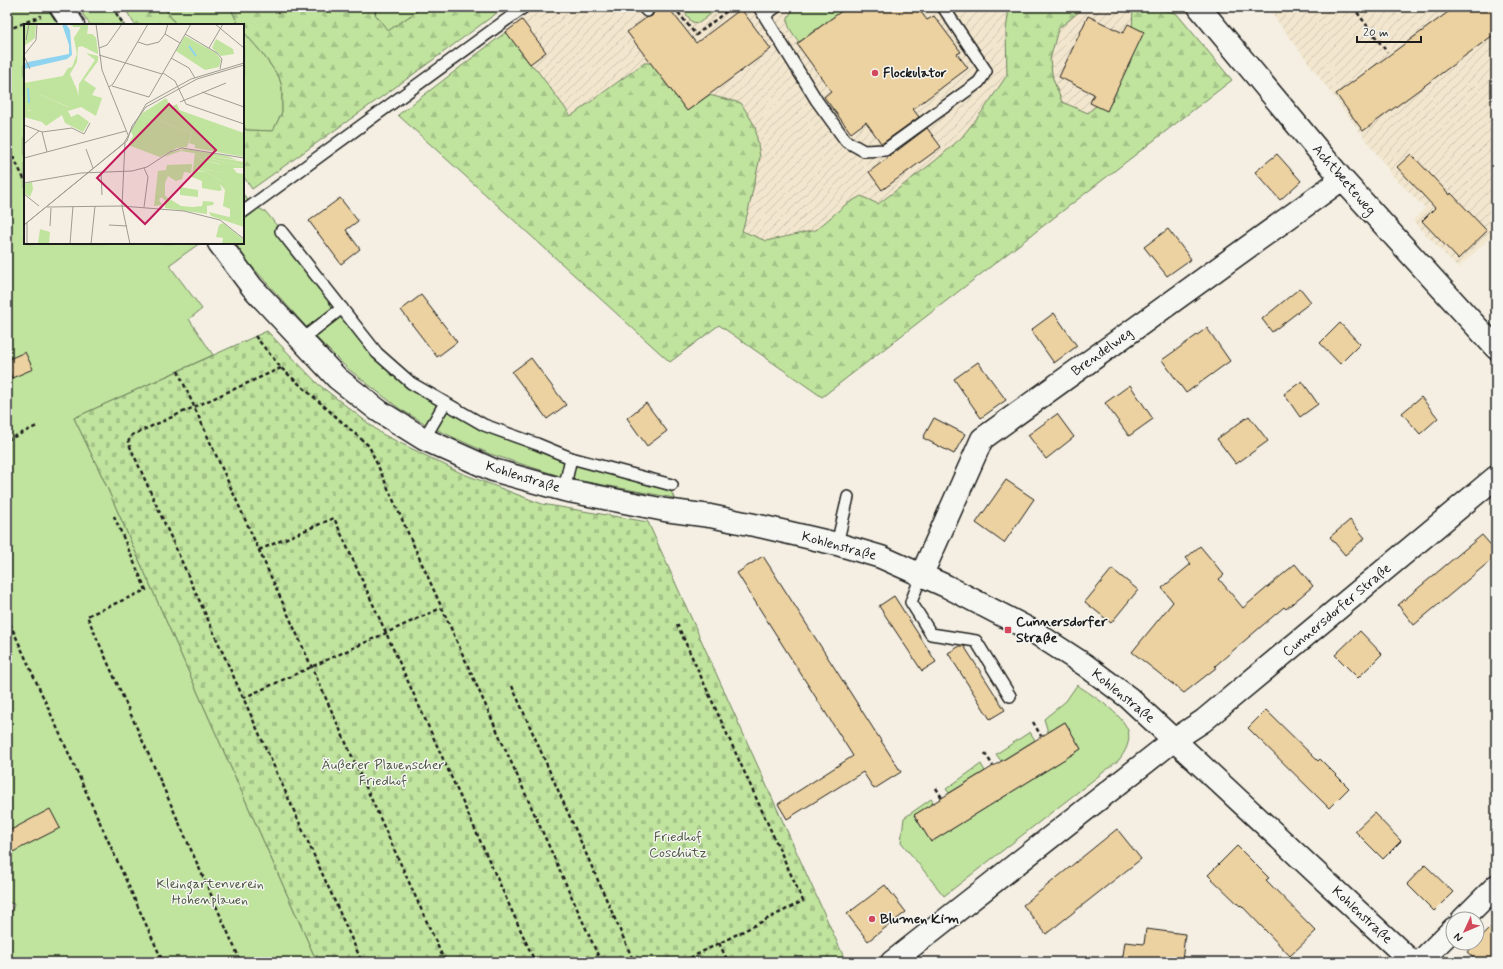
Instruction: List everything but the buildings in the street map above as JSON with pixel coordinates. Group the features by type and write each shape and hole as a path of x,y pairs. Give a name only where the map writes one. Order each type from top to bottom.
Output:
{"street":[{"name":"Achtbeeteweg","path":"1199,7 1342,179 1496,348"},
{"path":"54,10 72,24"},
{"name":"Brendelweg","path":"922,574 982,439 1342,179"},
{"name":"Kohlenstraße","path":"220,244 252,287 337,378 379,411 424,439 493,470 564,490 665,510 710,516 837,544 881,557 922,574 1031,630 1086,665 1129,698 1412,962"},
{"name":"Cunnersdorfer Straße","path":"892,962 1174,740 1203,721 1496,477"},
{"path":"1471,911 1496,886"},
{"path":"1420,962 1445,937"}],"lane":[{"path":"244,211 524,7"},
{"path":"776,7 762,11 817,101 846,141 864,152 885,150 979,82 986,71 943,7"},
{"path":"281,231 378,353 411,383 484,425 571,458 672,484"},
{"path":"301,340 342,308"},
{"path":"424,439 445,403"},
{"path":"564,490 571,458"},
{"path":"837,544 848,497"},
{"path":"922,574 911,602 931,634 976,641 1010,696"}],"path":[{"path":"112,7 123,24"},
{"path":"674,7 696,35 732,7"},
{"path":"1353,7 1387,52"},
{"path":"7,30 54,10"},
{"path":"7,144 24,179"},
{"path":"255,336 281,368 369,446 601,962"},
{"path":"281,368 132,435 128,442 362,962"},
{"path":"178,370 445,962"},
{"path":"7,440 36,426"},
{"path":"114,516 146,590 86,616 241,962"},
{"path":"259,550 334,518 535,962"},
{"path":"243,698 442,608"},
{"path":"7,617 163,962"},
{"path":"677,624 802,901 682,962"},
{"path":"512,686 634,962"},
{"path":"1033,722 1041,736"},
{"path":"985,753 993,766"},
{"path":"936,788 942,798"},
{"path":"719,943 728,962"}],"shaded area":[{"path":"523,7 1172,7 1232,80 822,397 719,325 670,362 398,115 527,14"},
{"path":"1267,7 1496,7 1496,244 1490,238 1458,268 1413,221 1425,208 1393,176"}],"green space":[{"name":"Kleingartenverein Hohenplauen","path":"7,7 50,7 60,24 24,24 24,244 199,244 169,265 202,309 189,319 213,355 74,418 102,476 317,962 7,962 7,924 14,904 7,902"},
{"path":"78,7 112,7 123,24 89,24"},
{"path":"124,7 164,7 175,24 134,24"},
{"path":"164,7 230,7 238,24 175,24"},
{"path":"230,7 376,7 375,14 388,31 423,7 505,7 252,189 244,177 244,127 246,130 273,131 282,112 282,87 279,77 262,53 244,32 244,24 238,24"},
{"path":"376,7 423,7 388,31 375,14"},
{"path":"681,7 720,7 699,23 692,22"},
{"path":"797,7 847,7 799,42 788,24 789,16"},
{"path":"1009,7 1089,7 1080,11 1058,29 1050,60 1053,79 1062,102 1088,113 1113,91 1131,61 1133,7 1145,7 1176,13 1232,80 822,397 719,325 670,362 398,115 506,32 571,116 644,63 651,63 687,111 709,95 741,103 755,126 760,157 748,212 742,231 766,241 816,230 845,205 861,196 878,204 935,161 961,138 985,108 1007,75 1006,31"},
{"path":"244,32 262,53 279,77 282,87 282,112 273,131 246,130 244,127"},
{"path":"244,195 252,205 266,212 377,353 445,403 571,458 617,476 671,491 674,498 566,478 490,454 431,427 400,409 347,368 311,332 249,263 236,244 244,244"},
{"name":"Äußerer Plauenscher Friedhof","path":"267,331 318,384 382,434 461,473 542,504 648,522 846,962 317,962 102,476 74,418"},
{"path":"1077,685 1106,705 1125,725 1128,731 1129,739 1123,754 1119,760 944,896 901,842 904,818 931,799 934,803 914,815 931,842 1081,749 1065,722 1048,732 1044,719 1066,701"},
{"path":"1030,732 1035,740 1001,761 996,754"},
{"path":"981,764 985,771 949,793 946,789"}],"place":[{"name":"Flockulator","path":"875,73"},
{"name":"Cunnersdorfer Straße","path":"1008,630"},
{"name":"Blumen Kim","path":"872,919"}],"park label":[{"name":"Friedhof Coschütz","path":"678,846"}]}
